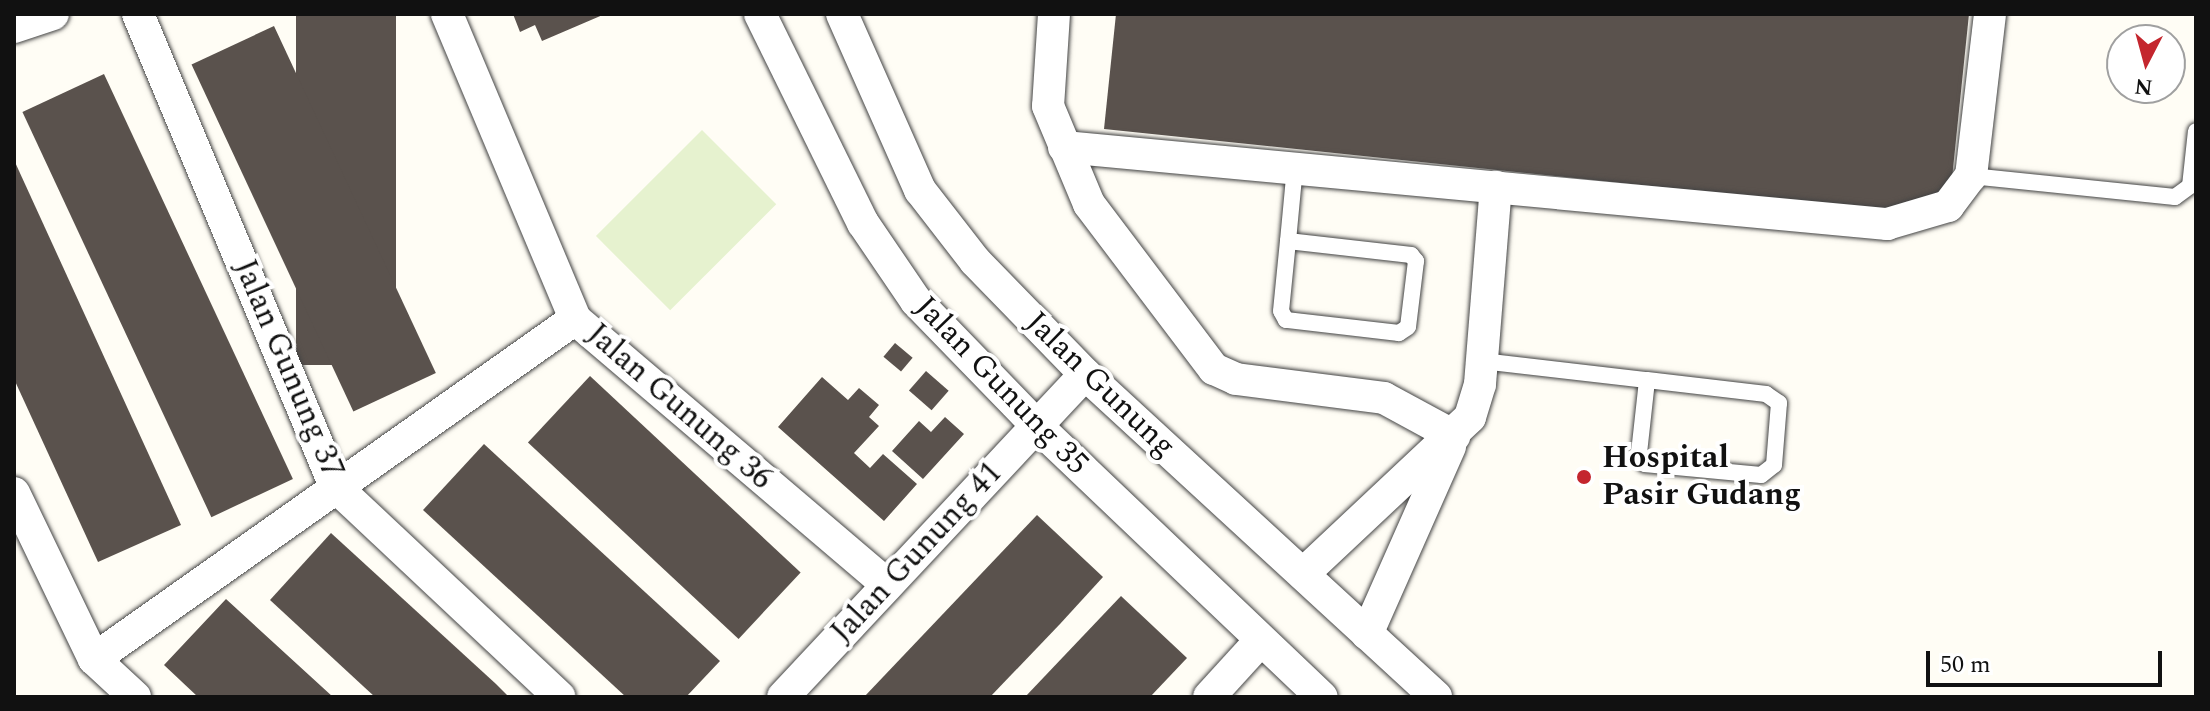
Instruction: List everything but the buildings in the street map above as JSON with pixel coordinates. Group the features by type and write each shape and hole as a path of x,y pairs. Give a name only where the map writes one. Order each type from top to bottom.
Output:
{"street":[{"path":"14,27 53,14"},
{"name":"Jalan Gunung 37","path":"138,14 335,486 560,697"},
{"name":"Jalan Gunung 36","path":"447,14 575,319 887,585"},
{"name":"Jalan Gunung 35","path":"760,14 863,223 916,301 1037,426 1259,642 1322,697"},
{"name":"Jalan Gunung","path":"842,14 920,190 975,261 1085,374 1436,697"},
{"path":"1054,14 1048,106 1089,204 1214,369 1236,379 1384,398 1454,436"},
{"path":"1064,147 1295,167 1875,226 1906,222 1948,206 1971,176 1990,14"},
{"path":"1367,634 1454,436 1478,400 1496,187"},
{"path":"94,659 575,319"},
{"name":"Jalan Gunung 41","path":"783,697 1085,374"},
{"path":"1303,574 1454,436"},
{"path":"14,493 94,659 135,697"},
{"path":"1209,697 1259,642"}],"lane":[{"path":"1971,176 2175,197 2190,186 2196,131"},
{"path":"1288,241 1411,255 1416,261 1408,327 1399,333 1286,320 1281,311 1295,167"},
{"path":"1482,361 1647,380 1774,398 1779,403 1774,465 1761,475 1645,464 1639,453 1647,380"}],"green space":[{"path":"702,130 776,204 670,310 596,236"}],"place":[{"name":"Hospital Pasir Gudang","path":"1584,477"}]}
